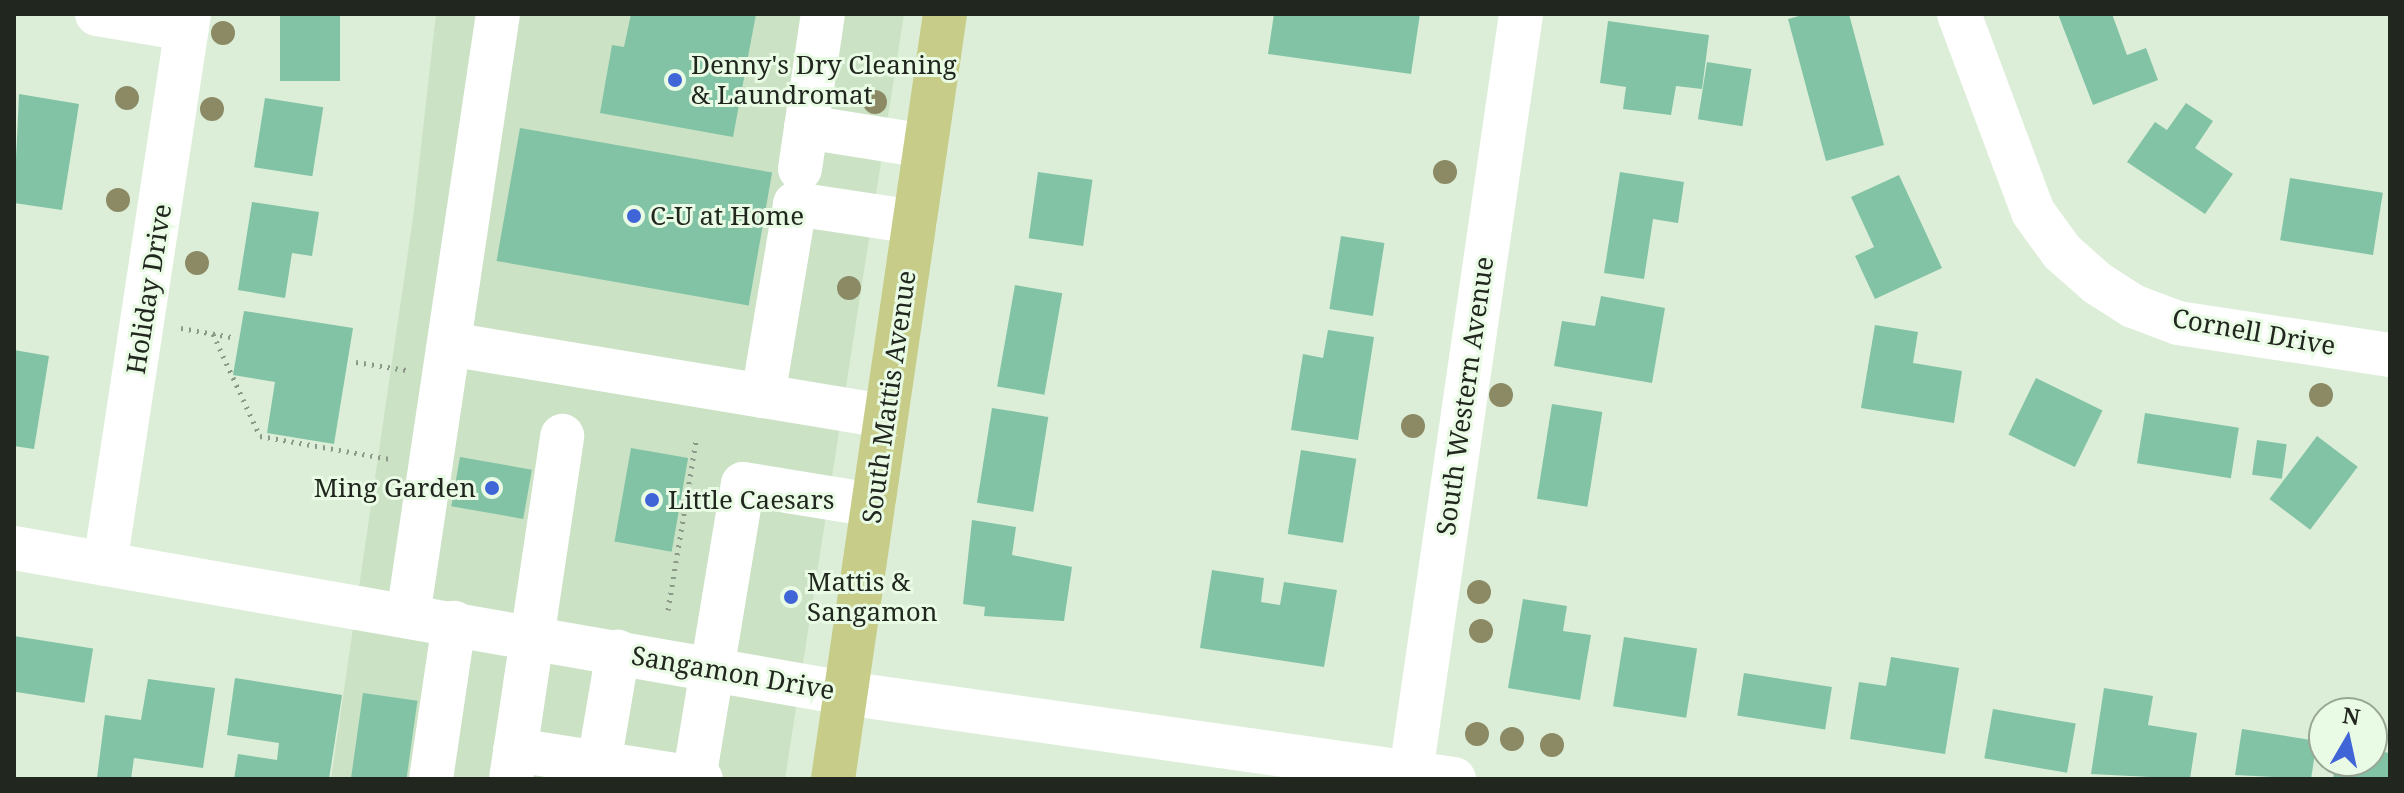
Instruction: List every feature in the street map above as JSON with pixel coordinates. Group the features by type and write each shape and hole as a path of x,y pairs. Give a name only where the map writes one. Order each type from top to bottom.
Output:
{"main road":[{"name":"South Mattis Avenue","path":"833,779 945,14"}],"street":[{"path":"97,14 188,22"},
{"path":"408,616 498,14"},
{"path":"823,14 803,148 926,146"},
{"name":"South Western Avenue","path":"1410,776 1521,14"},
{"name":"Cornell Drive","path":"1959,14 2033,212 2062,252 2097,283 2133,306 2178,323 2390,355"},
{"name":"Holiday Drive","path":"105,564 188,22"},
{"path":"763,396 795,204 915,222"},
{"path":"449,344 886,416"},
{"path":"562,436 513,764 599,763 642,774 701,779"},
{"path":"694,778 743,484 873,505"},
{"name":"Sangamon Drive","path":"14,548 845,693 1410,776 1454,779"},
{"path":"431,779 454,623"},
{"path":"599,763 618,652"}],"path":[{"path":"144,322 231,337"},
{"path":"213,334 260,436 431,466"},
{"path":"668,610 696,440"}],"shaded area":[{"path":"436,14 904,14 785,779 331,779 413,218"}],"building":[{"path":"280,14 340,14 340,81 280,81"},
{"name":"Denny's Dry Cleaning & Laundromat","path":"631,14 756,14 733,137 600,113 612,45 624,47"},
{"path":"1274,14 1420,14 1411,74 1268,54"},
{"path":"1806,14 1849,14 1884,145 1826,161 1788,19"},
{"path":"2058,14 2112,14 2127,55 2146,48 2158,80 2093,105"},
{"path":"1608,21 1709,35 1702,89 1676,86 1671,115 1623,109 1626,87 1600,83"},
{"path":"1707,62 1751,69 1742,126 1698,119"},
{"path":"19,94 79,104 62,210 14,203"},
{"path":"265,98 323,107 312,176 254,167"},
{"path":"2186,103 2213,121 2195,148 2233,174 2205,214 2127,162 2155,122 2167,130"},
{"name":"C-U at Home","path":"520,128 772,172 749,305 497,261"},
{"path":"1038,172 1092,180 1083,246 1029,238"},
{"path":"1620,172 1684,182 1678,223 1653,219 1644,279 1604,273"},
{"path":"1899,175 1942,268 1875,299 1855,256 1874,247 1851,197"},
{"path":"2290,178 2383,193 2373,255 2280,240"},
{"path":"252,202 319,212 312,256 292,253 285,298 238,290"},
{"path":"1341,236 1384,243 1373,316 1329,309"},
{"path":"1015,285 1062,293 1044,395 997,386"},
{"path":"1601,296 1665,308 1652,383 1554,366 1562,321 1595,326"},
{"path":"244,311 353,328 334,444 267,433 275,382 233,375"},
{"path":"1875,325 1918,332 1913,363 1962,371 1954,423 1861,408"},
{"path":"1328,330 1374,337 1358,440 1291,430 1303,354 1323,358"},
{"path":"14,350 49,356 34,449 14,446"},
{"path":"2036,378 2103,410 2075,467 2008,435"},
{"path":"1552,404 1602,412 1587,507 1537,499"},
{"path":"992,408 1048,417 1033,512 977,503"},
{"path":"2145,413 2239,428 2231,478 2137,463"},
{"path":"2317,436 2358,467 2310,530 2269,499"},
{"path":"2257,440 2287,444 2282,479 2252,475"},
{"name":"Little Caesars","path":"631,448 688,458 672,552 615,542"},
{"path":"1301,450 1356,459 1343,543 1288,534"},
{"name":"Ming Garden","path":"460,457 532,470 523,519 451,506"},
{"path":"972,520 1016,527 1012,555 1072,567 1064,621 984,616 985,607 963,604"},
{"path":"1212,570 1264,578 1261,602 1280,605 1284,582 1337,590 1324,667 1200,648"},
{"path":"1523,599 1567,606 1563,631 1591,635 1580,700 1508,688"},
{"path":"14,636 93,649 84,703 14,692"},
{"path":"1624,637 1697,649 1686,718 1613,706"},
{"path":"1891,657 1959,668 1945,754 1850,739 1859,682 1886,686"},
{"path":"1744,673 1832,687 1825,729 1737,715"},
{"path":"235,678 342,695 329,779 234,779 238,754 277,760 279,743 227,735"},
{"path":"148,679 215,688 203,768 134,758 131,779 97,778 105,715 141,720"},
{"path":"2104,688 2153,696 2148,725 2197,733 2190,779 2091,774"},
{"path":"363,693 417,701 406,779 351,779"},
{"path":"1993,709 2076,724 2067,773 1984,758"},
{"path":"2242,729 2308,740 2308,777 2311,779 2235,775"},
{"path":"2390,753 2390,779 2333,779 2388,777"}],"place":[{"name":"Denny's Dry Cleaning & Laundromat","path":"675,80"},
{"name":"C-U at Home","path":"634,216"},
{"name":"Ming Garden","path":"492,488"},
{"name":"Little Caesars","path":"652,500"},
{"name":"Mattis & Sangamon","path":"791,597"}]}
